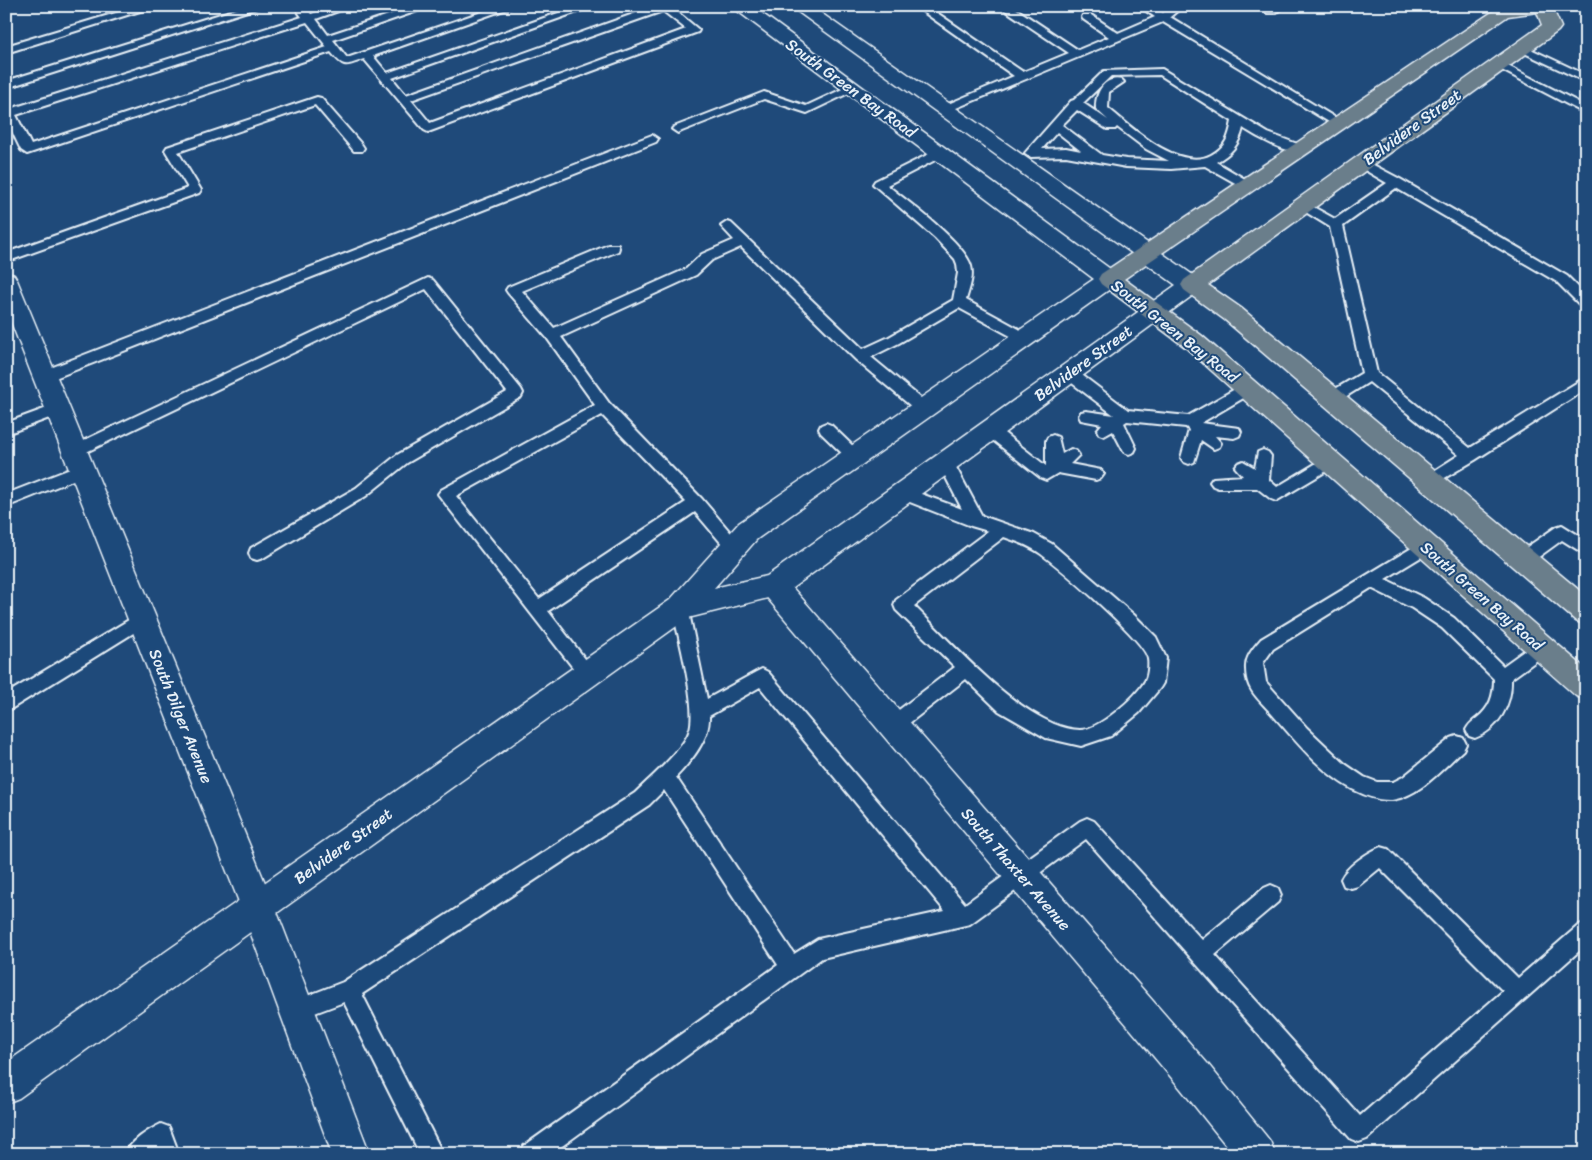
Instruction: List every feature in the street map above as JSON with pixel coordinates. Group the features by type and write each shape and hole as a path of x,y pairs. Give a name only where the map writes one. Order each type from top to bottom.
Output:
{"main road":[{"name":"South Green Bay Road","path":"740,6 1193,341 1586,687"},
{"path":"799,6 945,109 1024,157 1147,252 1233,314 1586,613"},
{"name":"Belvidere Street","path":"6,1085 680,608 748,531 1023,337 1503,11 1545,7 1552,27 774,586 680,608"},
{"name":"South Dilger Avenue","path":"6,280 258,908 351,1154"},
{"name":"South Thaxter Avenue","path":"774,586 1194,1076 1257,1154"}],"lane":[{"path":"6,50 151,6"},
{"path":"6,85 258,6"},
{"path":"299,6 345,62 510,6"},
{"path":"347,6 8,110 27,150 330,44 428,6"},
{"path":"385,77 589,6"},
{"path":"920,6 1023,77"},
{"path":"1004,6 1077,54"},
{"path":"1144,6 1338,123"},
{"path":"945,109 1163,18 1178,6"},
{"path":"366,55 428,128 694,30 663,7 404,99"},
{"path":"1087,18 1117,37"},
{"path":"1522,48 1586,79"},
{"path":"1500,65 1586,111"},
{"path":"1573,73 1586,65"},
{"path":"1024,157 1048,136 1055,125 1075,103 1108,73 1162,72 1264,136 1299,149"},
{"path":"1184,163 1172,158 1117,122 1102,109 1100,97 1105,89 1114,83 1129,79 1187,87"},
{"path":"678,129 764,95 807,110 851,88"},
{"path":"6,258 195,190 171,150 317,100 358,148"},
{"path":"1075,103 1164,164"},
{"path":"1024,157 1066,152 1126,163 1207,162 1224,153 1235,141 1238,121"},
{"path":"1055,125 1098,158"},
{"path":"45,376 652,139"},
{"path":"861,356 894,340 959,302 965,272 963,261 949,245 879,184 939,153"},
{"path":"1207,162 1246,185"},
{"path":"1362,163 1562,279 1586,303"},
{"path":"1336,225 1396,182"},
{"path":"1302,206 1336,225 1370,375 1470,456"},
{"path":"727,226 861,356 923,408"},
{"path":"552,334 691,272 707,257 742,241"},
{"path":"613,248 513,290 552,334 604,407 697,503 734,546"},
{"path":"6,501 79,460 428,283 516,393 402,460 361,492 257,553"},
{"path":"959,302 1023,337"},
{"path":"1069,373 1115,422 1129,448"},
{"path":"1332,398 1370,375"},
{"path":"1430,480 1586,382"},
{"path":"1193,425 1247,389"},
{"path":"587,673 446,494 604,407"},
{"path":"6,429 58,410"},
{"path":"1086,416 1115,422 1193,425 1234,432"},
{"path":"1193,425 1214,443"},
{"path":"1190,458 1193,425"},
{"path":"826,429 854,456"},
{"path":"990,430 1046,474 1071,455"},
{"path":"1053,441 1055,467"},
{"path":"1261,482 1263,456"},
{"path":"946,462 977,522"},
{"path":"1244,467 1276,495 1330,462"},
{"path":"1055,467 1096,474"},
{"path":"1218,482 1261,482"},
{"path":"902,493 977,522 1002,530 1028,539 1046,549 1128,620 1150,642 1157,658 1154,683 1133,707 1105,730 1081,738 1052,732 1005,706 902,605 1002,530"},
{"path":"537,609 697,503"},
{"path":"1523,559 1562,531 1586,550"},
{"path":"1425,546 1267,644 1255,658 1254,671 1258,686 1324,758 1354,781 1378,792 1394,791 1411,783 1457,744"},
{"path":"1370,580 1418,603 1448,623 1502,676 1504,688 1498,707 1491,719 1475,730"},
{"path":"296,1010 349,990 642,798 677,764 699,729 697,692 680,608"},
{"path":"6,704 142,619"},
{"path":"1502,676 1541,648"},
{"path":"893,724 967,668"},
{"path":"699,712 762,677 963,918"},
{"path":"665,776 792,968"},
{"path":"532,1154 818,949 963,918 1087,827 1360,1131 1586,932"},
{"path":"1351,880 1381,856 1518,992"},
{"path":"1201,954 1271,895"},
{"path":"349,990 432,1154"},
{"path":"136,1154 161,1135 168,1154"}]}
